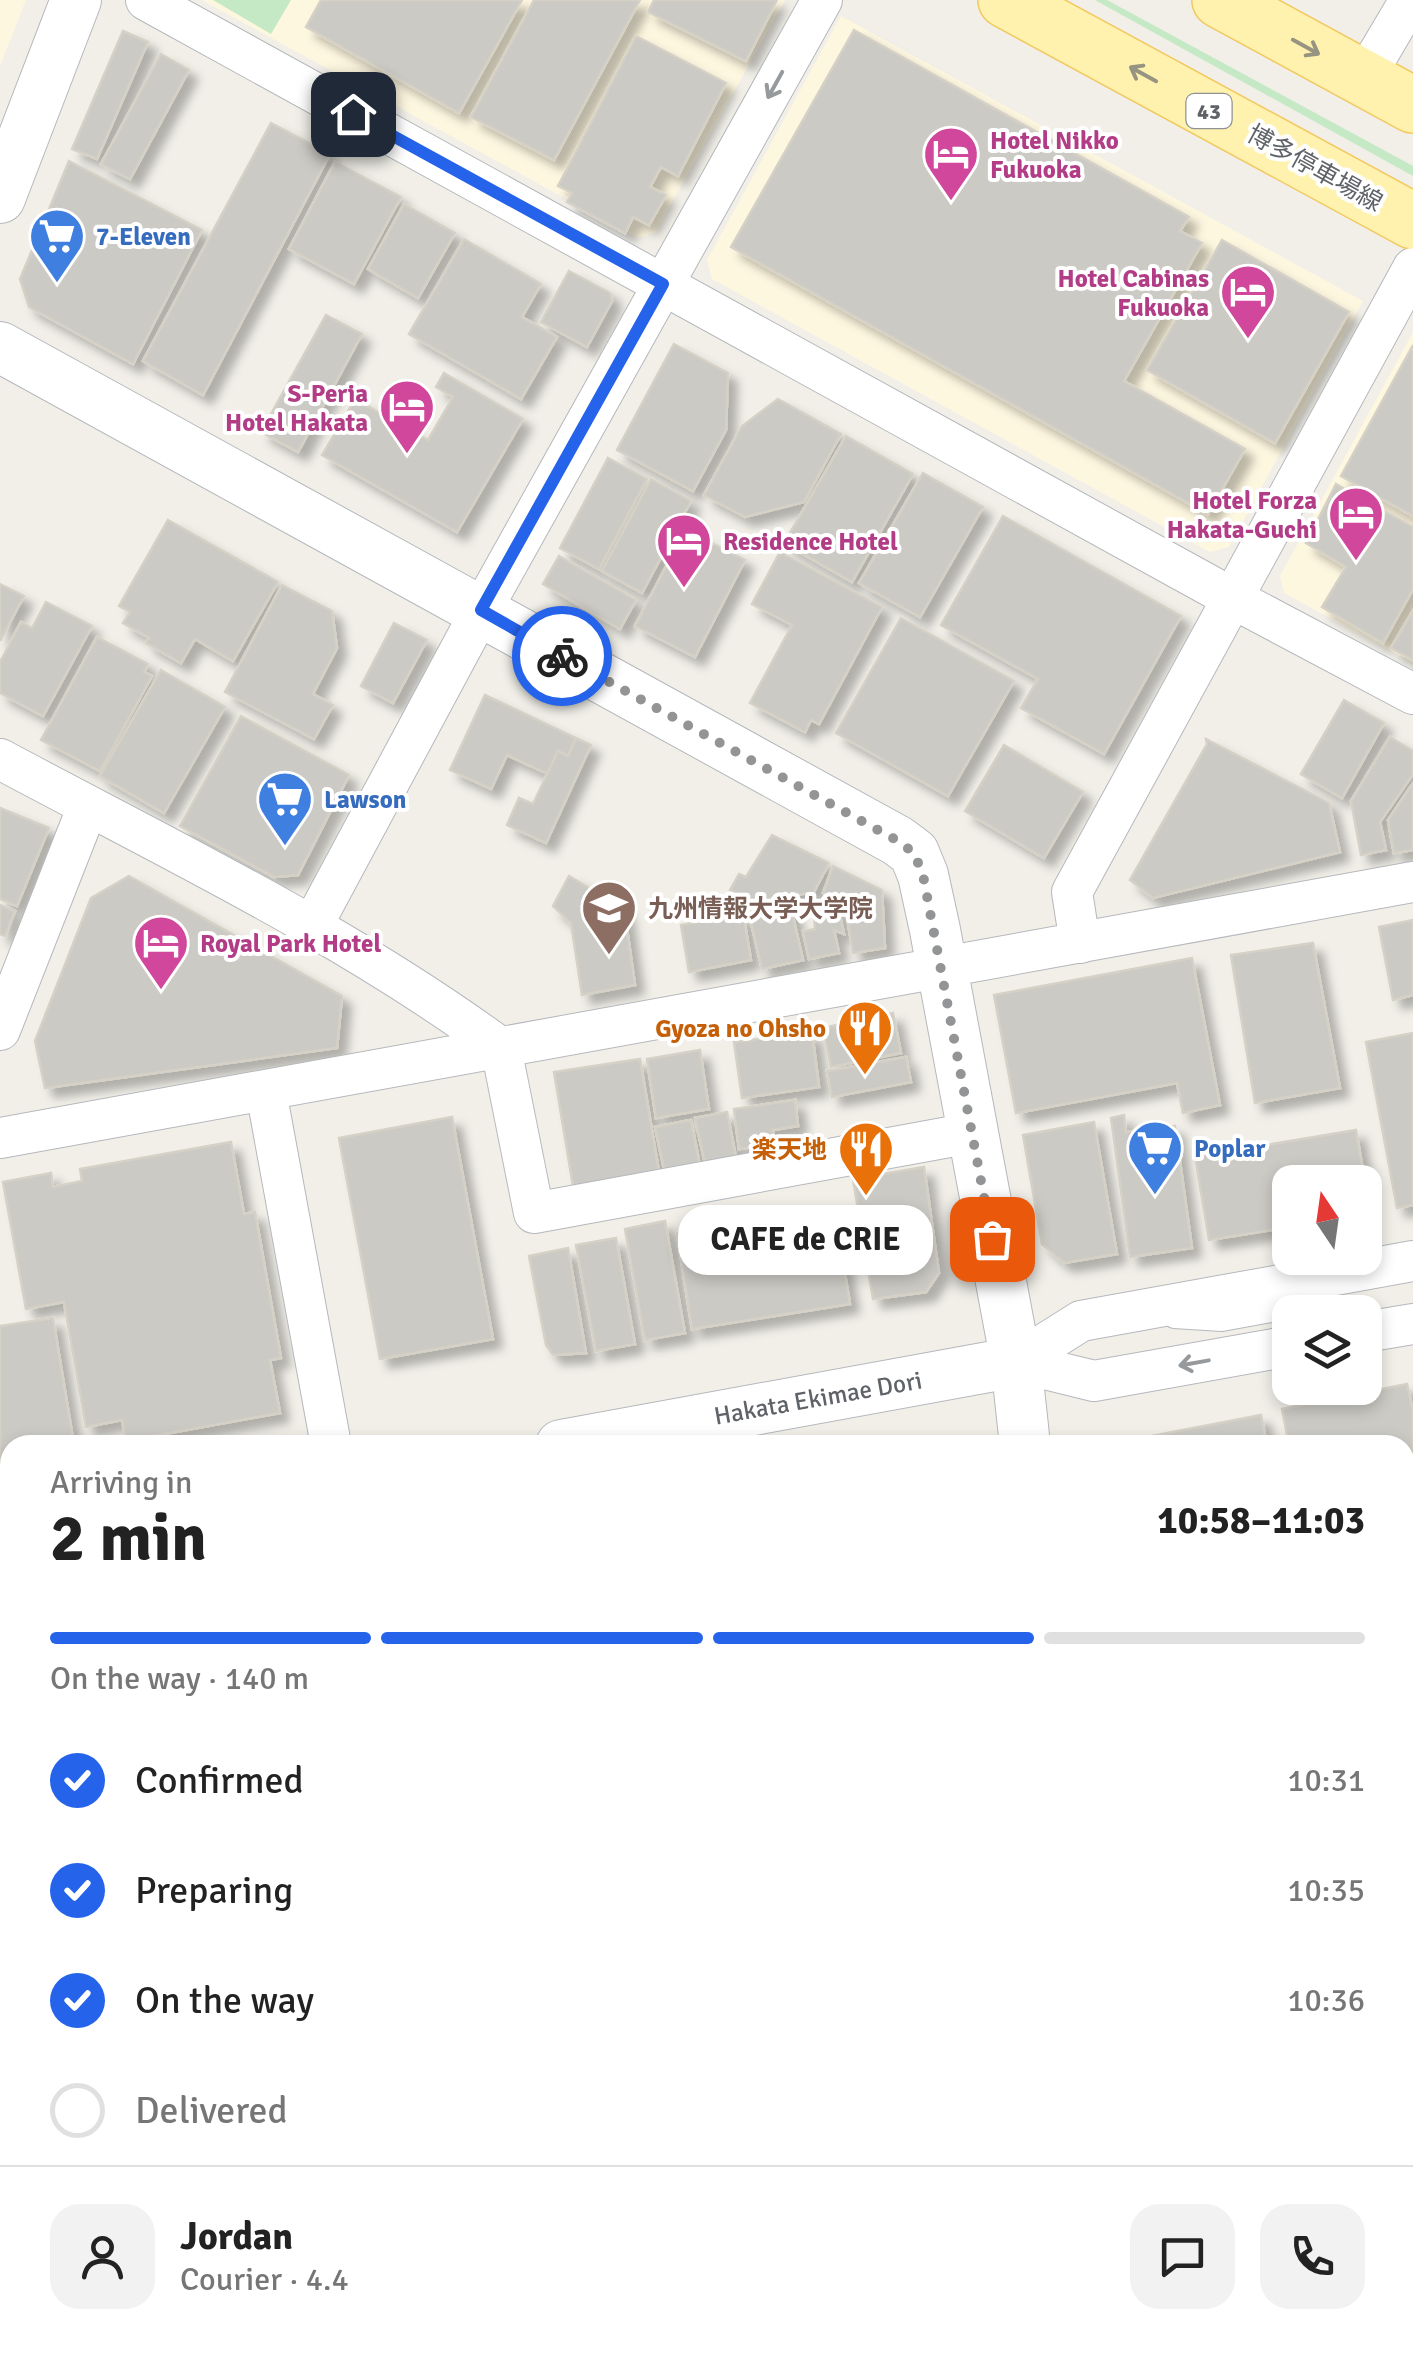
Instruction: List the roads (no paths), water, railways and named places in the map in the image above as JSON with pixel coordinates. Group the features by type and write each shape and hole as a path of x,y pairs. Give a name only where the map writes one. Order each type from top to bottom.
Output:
{"main road":[{"name":"博多停車場線","path":"1006,0 1413,221"},
{"path":"1220,0 1413,105"}],"street":[{"path":"0,198 76,0"},
{"path":"146,0 1413,694"},
{"path":"312,926 481,610 822,0"},
{"path":"1364,78 1410,0"},
{"path":"1080,943 1072,892 1413,268"},
{"path":"0,347 914,853 923,875 942,968 1016,1362 1024,1435"},
{"path":"0,759 312,926 444,1007 501,1048 534,1212 971,1134"},
{"path":"0,1030 88,806"},
{"path":"0,1138 1413,882"},
{"path":"266,1091 328,1435"},
{"name":"Hakata Ekimae Dori","path":"616,1435 1016,1362 1081,1321 1413,1261"},
{"path":"1382,1329 1413,1324"},
{"name":"Hakata Ekimae Dori","path":"1016,1362 1094,1381 1272,1349"}],"lane":[{"path":"1117,1314 1222,1321 1272,1312"}],"place":[{"name":"Hotel Nikko Fukuoka","path":"951,203"},
{"name":"7-Eleven","path":"57,285"},
{"name":"Hotel Cabinas Fukuoka","path":"1248,341"},
{"name":"S-Peria Hotel Hakata","path":"407,456"},
{"name":"Hotel Forza Hakata-Guchi","path":"1356,563"},
{"name":"Residence Hotel","path":"684,590"},
{"name":"Lawson","path":"285,848"},
{"name":"九州情報大学大学院","path":"609,957"},
{"name":"Royal Park Hotel","path":"161,992"},
{"name":"Gyoza no Ohsho","path":"865,1077"},
{"name":"Poplar","path":"1155,1197"},
{"name":"楽天地","path":"866,1198"},
{"name":"CAFE de CRIE","path":"992,1239"}]}
